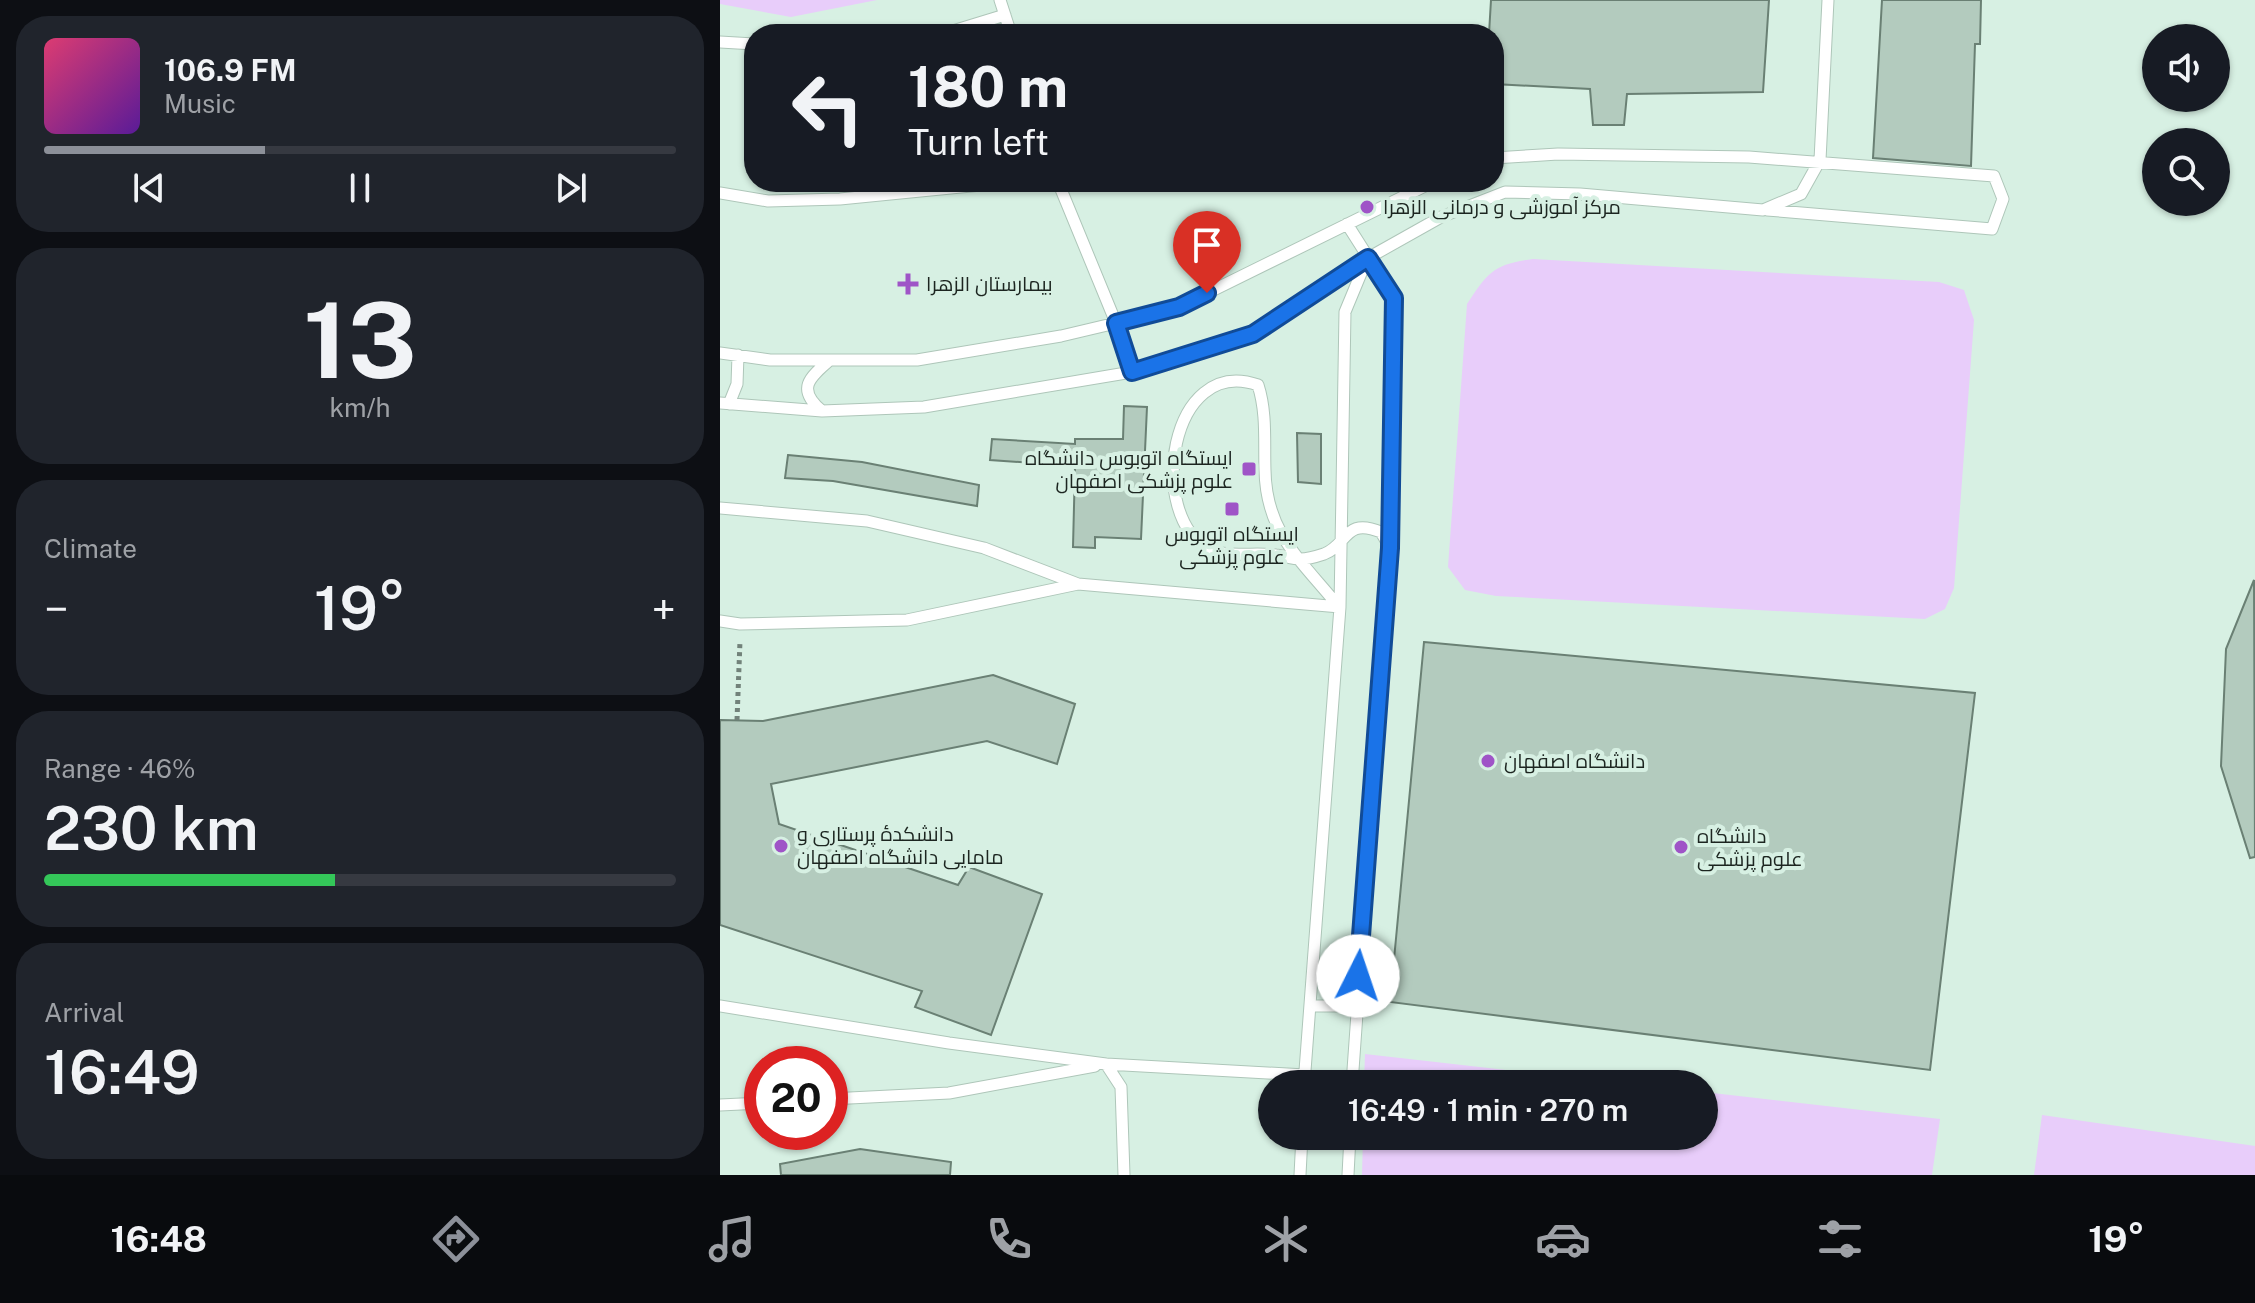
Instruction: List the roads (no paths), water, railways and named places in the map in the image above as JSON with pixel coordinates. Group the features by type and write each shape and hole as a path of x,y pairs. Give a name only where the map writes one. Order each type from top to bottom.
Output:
{"lane":[{"path":"1000,0 1008,24"},
{"path":"1763,210 1801,194 1820,160 1828,0"},
{"path":"976,24 1005,15"},
{"path":"720,42 744,43"},
{"path":"738,355 737,384 724,403 822,411 924,407 1132,372 1253,334 1368,258 1441,217 1505,192 1580,194 1992,229 2003,199 1994,176 1820,160 1558,154 1504,157"},
{"path":"720,193 768,201 840,199 910,192"},
{"path":"1062,192 1116,323 1132,372"},
{"path":"720,353 770,360 917,360 1061,336 1179,307 1413,192"},
{"path":"1347,224 1394,298 1390,548 1353,1070"},
{"path":"1306,1070 1340,607 1338,540 1345,312 1368,258"},
{"path":"822,411 810,401 807,388 810,378 830,360"},
{"path":"1340,607 1301,559 1281,538 1273,521 1266,486 1263,401 1258,385 1242,380 1222,384 1200,397 1179,427 1173,468 1183,519 1191,533 1210,549 1301,559 1328,553 1338,540 1356,529 1371,528 1386,535 1390,548"},
{"path":"720,508 867,521 984,548 1078,584 1340,607"},
{"path":"720,621 740,624 907,620 1078,584"},
{"path":"720,1006 949,1043 1106,1064 1258,1076"},
{"path":"1311,1006 1356,1006"},
{"path":"848,1098 949,1093 1106,1064"},
{"path":"1106,1064 1121,1087 1124,1175"},
{"path":"720,1105 744,1104"},
{"path":"1300,1175 1301,1150"},
{"path":"1348,1175 1349,1150"}],"place":[{"name":"مرکز آموزشی و درمانی الزهرا","path":"1367,207"},
{"name":"بیمارستان الزهرا","path":"908,284"},
{"name":"ایستگاه اتوبوس دانشگاه علوم پزشکی اصفهان","path":"1249,469"},
{"name":"ایستگاه اتوبوس علوم پزشکی","path":"1232,509"},
{"name":"دانشگاه اصفهان","path":"1488,761"},
{"name":"دانشکدهٔ پرستاری و مامایی دانشگاه اصفهان","path":"781,846"},
{"name":"دانشگاه علوم پزشکی","path":"1681,847"}]}
